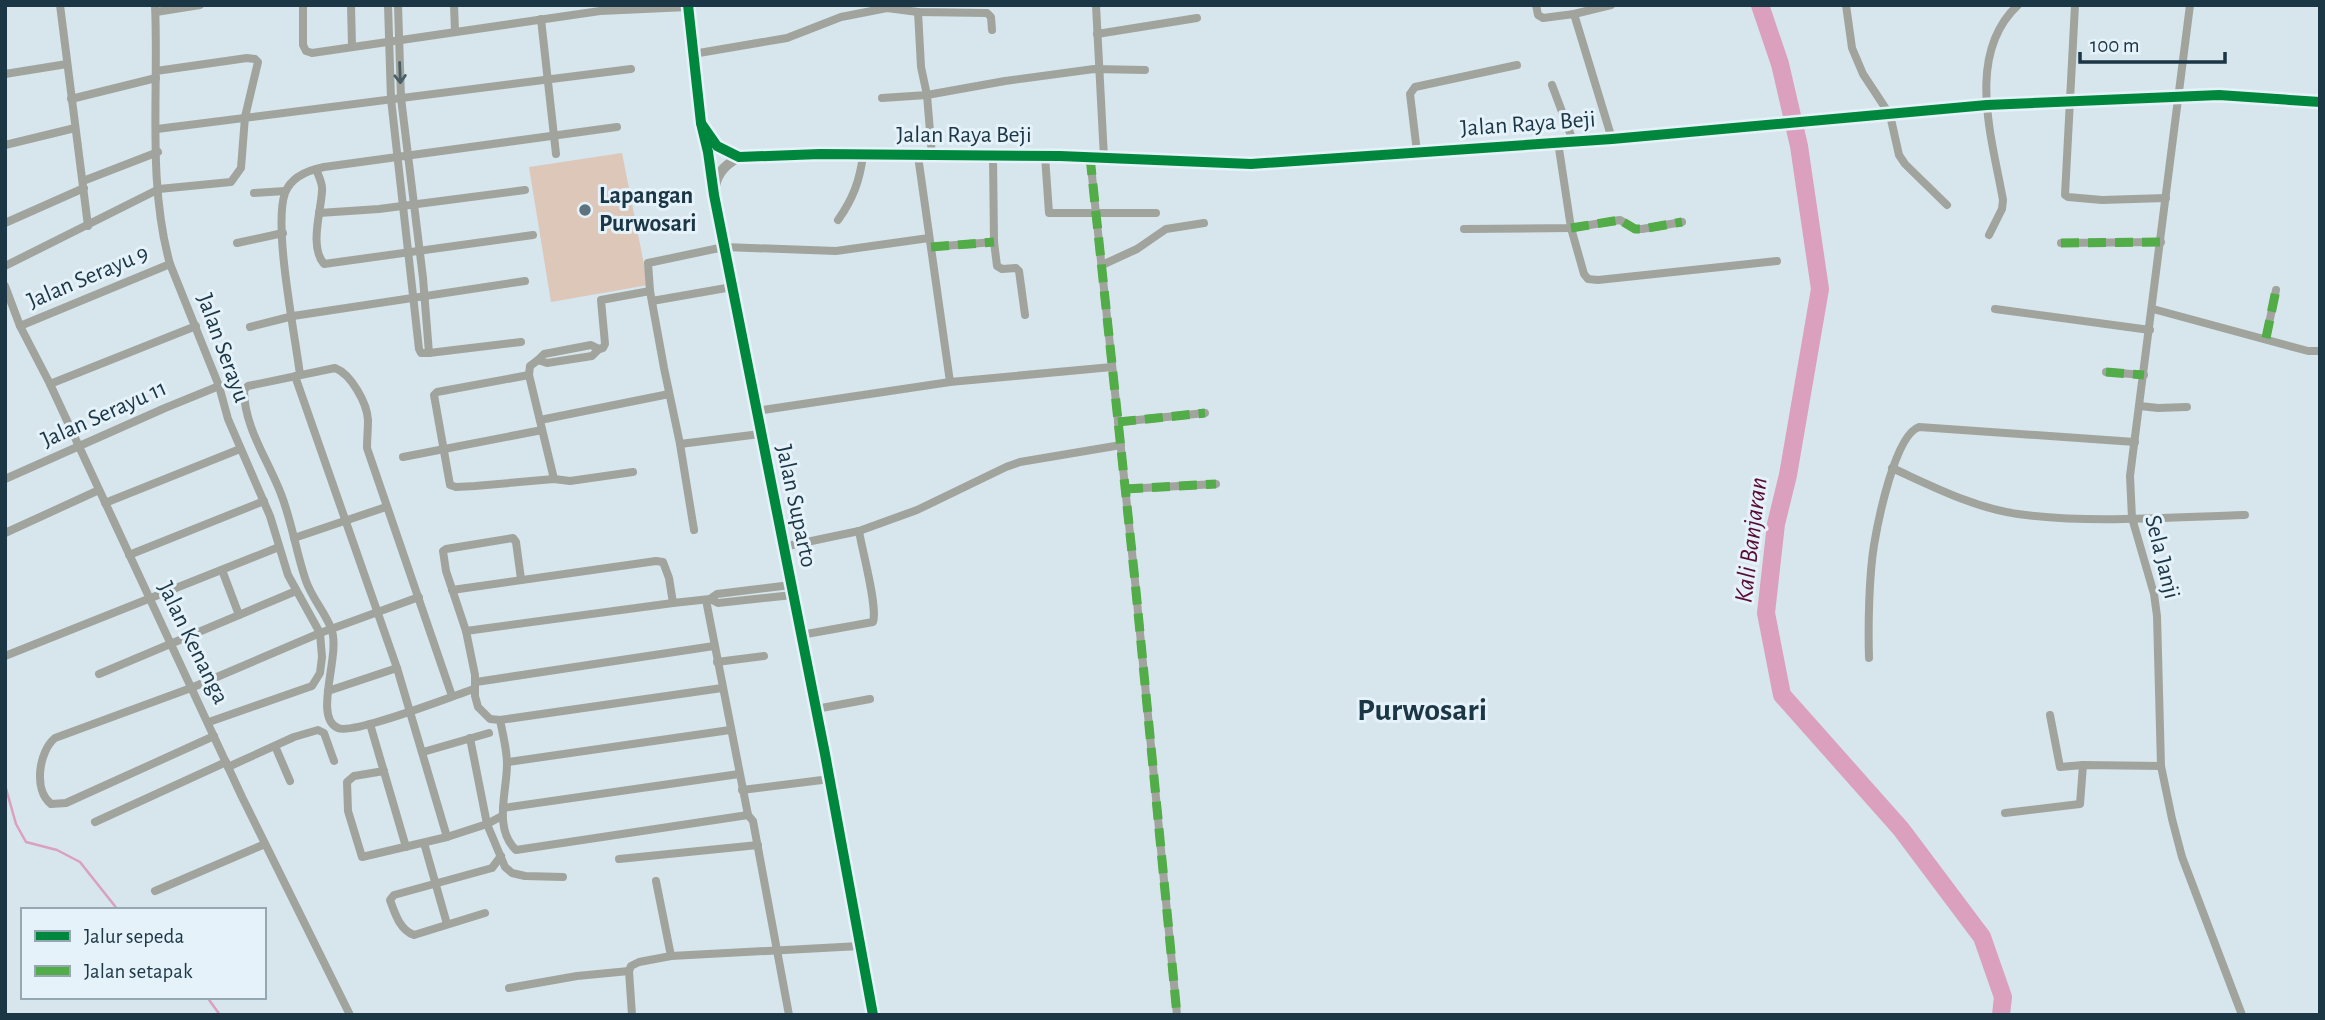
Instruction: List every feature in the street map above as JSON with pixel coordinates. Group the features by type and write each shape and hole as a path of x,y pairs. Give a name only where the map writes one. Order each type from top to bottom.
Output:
{"street":[{"path":"60,5 88,226"},
{"path":"155,8 200,5"},
{"path":"303,5 303,45 306,51 312,52 541,19 598,8 688,6"},
{"path":"351,5 352,46"},
{"path":"388,5 396,156 409,253 429,353 521,342"},
{"path":"398,5 401,99 419,251 419,296"},
{"path":"454,5 455,31"},
{"path":"1096,5 1104,158"},
{"path":"1536,5 1538,15 1543,18 1611,5"},
{"path":"1846,5 1849,37 1857,62 1890,115 1900,158 1947,205"},
{"path":"1989,235 2002,209 2003,200 1987,105 1992,47 1997,30 2018,5"},
{"path":"2075,5 2065,183 2068,197 2102,200 2166,198"},
{"name":"Sela Janji","path":"2190,5 2130,477 2132,518 2154,594 2158,626 2161,766 2172,819 2182,857 2242,1015"},
{"name":"Jalan Suparto","path":"688,6 701,123 714,195 830,779 873,1015"},
{"name":"Jalan Serayu","path":"155,8 161,226 170,264 219,386 228,419 264,502 288,575 320,633 322,657 320,673 312,686 209,722"},
{"path":"693,54 787,38 857,13 887,8 918,12 987,13 991,18 992,30"},
{"path":"918,12 921,67 927,95 932,156"},
{"path":"1574,14 1612,139"},
{"path":"1097,33 1197,18"},
{"path":"541,19 556,154"},
{"path":"5,266 159,189 231,182 241,168 245,117 258,62 247,58 156,74 71,99"},
{"path":"5,74 67,64"},
{"path":"1417,152 1410,94 1415,87 1517,65"},
{"path":"157,129 631,69"},
{"path":"882,99 1098,70 1145,70"},
{"path":"1552,85 1573,141"},
{"name":"Jalan Raya Beji","path":"739,157 1045,156 1251,164 1612,139 1987,105 2219,95 2320,102"},
{"path":"701,123 717,146 739,157"},
{"path":"447,837 411,711 298,375 283,233 282,209 285,191 300,176 316,169 617,127"},
{"path":"5,145 75,128"},
{"path":"1558,142 1572,228 1584,274 1588,279 1777,261"},
{"path":"5,223 158,152"},
{"path":"838,220 855,192 863,155"},
{"path":"918,156 950,382"},
{"path":"1045,156 1049,214 1156,213"},
{"path":"714,195 719,173 739,157"},
{"path":"993,157 994,242 997,266 1016,268 1019,271 1026,315"},
{"path":"1090,158 1177,1015"},
{"path":"316,169 322,189 316,229 320,258 324,264 533,235"},
{"path":"319,212 379,209 525,190"},
{"path":"254,193 285,191"},
{"path":"1464,229 1572,228 1620,220 1639,229 1682,222"},
{"path":"1102,265 1137,249 1166,229 1204,223"},
{"path":"237,243 283,233"},
{"path":"694,530 650,291 649,262 724,247 836,251 930,243 994,242"},
{"path":"2060,243 2161,242"},
{"name":"Jalan Serayu 9","path":"20,326 170,264"},
{"path":"250,327 293,316 525,281"},
{"name":"Jalan Kenanga","path":"5,286 20,326 50,384 191,688 350,1015"},
{"path":"652,301 732,287"},
{"path":"2266,338 2276,290"},
{"path":"554,479 529,375 530,366 538,360 547,363 592,356 603,348 604,344 601,300 650,291"},
{"path":"1995,309 2150,330"},
{"path":"2153,309 2308,351 2320,351"},
{"path":"50,384 196,326"},
{"path":"756,411 950,382 1112,367"},
{"path":"452,696 367,449 368,417 362,399 352,383 344,373 335,368 255,384 244,390 257,443 281,493 309,587 332,629 334,659 326,707 334,727 342,730 370,724 452,696 475,685 714,646"},
{"path":"2106,372 2144,375"},
{"path":"529,375 437,392 434,396 449,482 453,487 554,479 570,481 633,472"},
{"name":"Jalan Serayu 11","path":"5,479 219,386"},
{"path":"540,420 669,394"},
{"path":"2140,406 2187,407"},
{"path":"1118,422 1205,413"},
{"path":"1869,657 1874,546 1892,468 1910,431 1919,427 2135,442"},
{"path":"403,457 542,430"},
{"path":"680,444 760,434"},
{"path":"783,547 859,531 917,510 1006,467 1051,456 1121,445"},
{"path":"105,503 240,449"},
{"path":"1892,468 1958,497 2018,514 2132,518 2245,515"},
{"path":"1125,489 1216,484"},
{"path":"5,533 99,490"},
{"path":"129,555 264,502"},
{"path":"294,538 386,507"},
{"path":"801,635 873,622 875,619 859,531"},
{"path":"521,579 516,542 513,538 443,551 446,570 466,631 478,706 490,719 500,720 722,688"},
{"path":"5,656 279,547"},
{"path":"452,590 656,561 663,562 666,569 673,603"},
{"path":"222,570 239,615"},
{"path":"466,631 708,599 718,603 792,590"},
{"path":"99,674 296,591"},
{"path":"214,736 66,803 51,804 45,799 40,773 47,748 55,738 191,688 320,633 419,597"},
{"path":"708,599 730,730 748,815 753,821 758,845 789,1015"},
{"path":"717,662 764,656"},
{"path":"328,691 397,668"},
{"path":"816,709 870,699"},
{"path":"2049,715 2060,767 2161,766"},
{"path":"500,720 508,762 502,812 505,829 512,848 516,850 748,815"},
{"path":"370,724 405,847"},
{"path":"95,822 227,764 318,730 324,733 334,761"},
{"path":"508,762 730,730"},
{"path":"423,752 489,733"},
{"path":"470,738 487,824 505,867 512,873 563,877"},
{"path":"275,746 290,781"},
{"path":"2005,813 2080,804 2083,765"},
{"path":"384,771 354,776 346,782 348,811 362,857 447,837 487,824 502,812 739,774"},
{"path":"742,790 830,779"},
{"path":"424,843 447,924"},
{"path":"155,891 265,844"},
{"path":"619,859 758,845"},
{"path":"485,913 422,934 411,934 399,923 390,900 394,895 492,868 501,856"},
{"path":"656,881 671,957"},
{"path":"632,1015 629,971 634,964 671,957 860,946"},
{"path":"509,988 577,976 629,971"}],"shaded area":[{"name":"Lapangan Purwosari","path":"622,153 648,285 551,302 529,167"}],"waterway":[{"name":"Kali Banjaran","path":"1760,5 1780,64 1799,146 1820,289 1788,475 1776,524 1766,613 1782,695 1901,829 1982,937 2003,997 2001,1015"},
{"path":"5,785 16,824 26,842 57,850 80,862 116,908"},
{"path":"208,999 220,1015"}],"marked path":[{"path":"1090,157 1177,1015"},
{"path":"1571,228 1620,220 1635,229 1682,222"},
{"path":"931,247 994,242"},
{"path":"2061,243 2161,242"},
{"path":"2266,338 2276,290"},
{"path":"2106,372 2144,375"},
{"path":"1118,422 1205,413"},
{"path":"1125,489 1216,484"}],"cycle path":[{"path":"688,5 701,123 714,195 825,754 873,1015"},
{"path":"701,123 717,146 739,157 820,154 1060,156 1251,164 1612,139 1987,105 2219,95 2320,102"}],"place":[{"name":"Lapangan Purwosari","path":"585,210"}],"district":[{"name":"Purwosari","path":"1422,710"}]}
